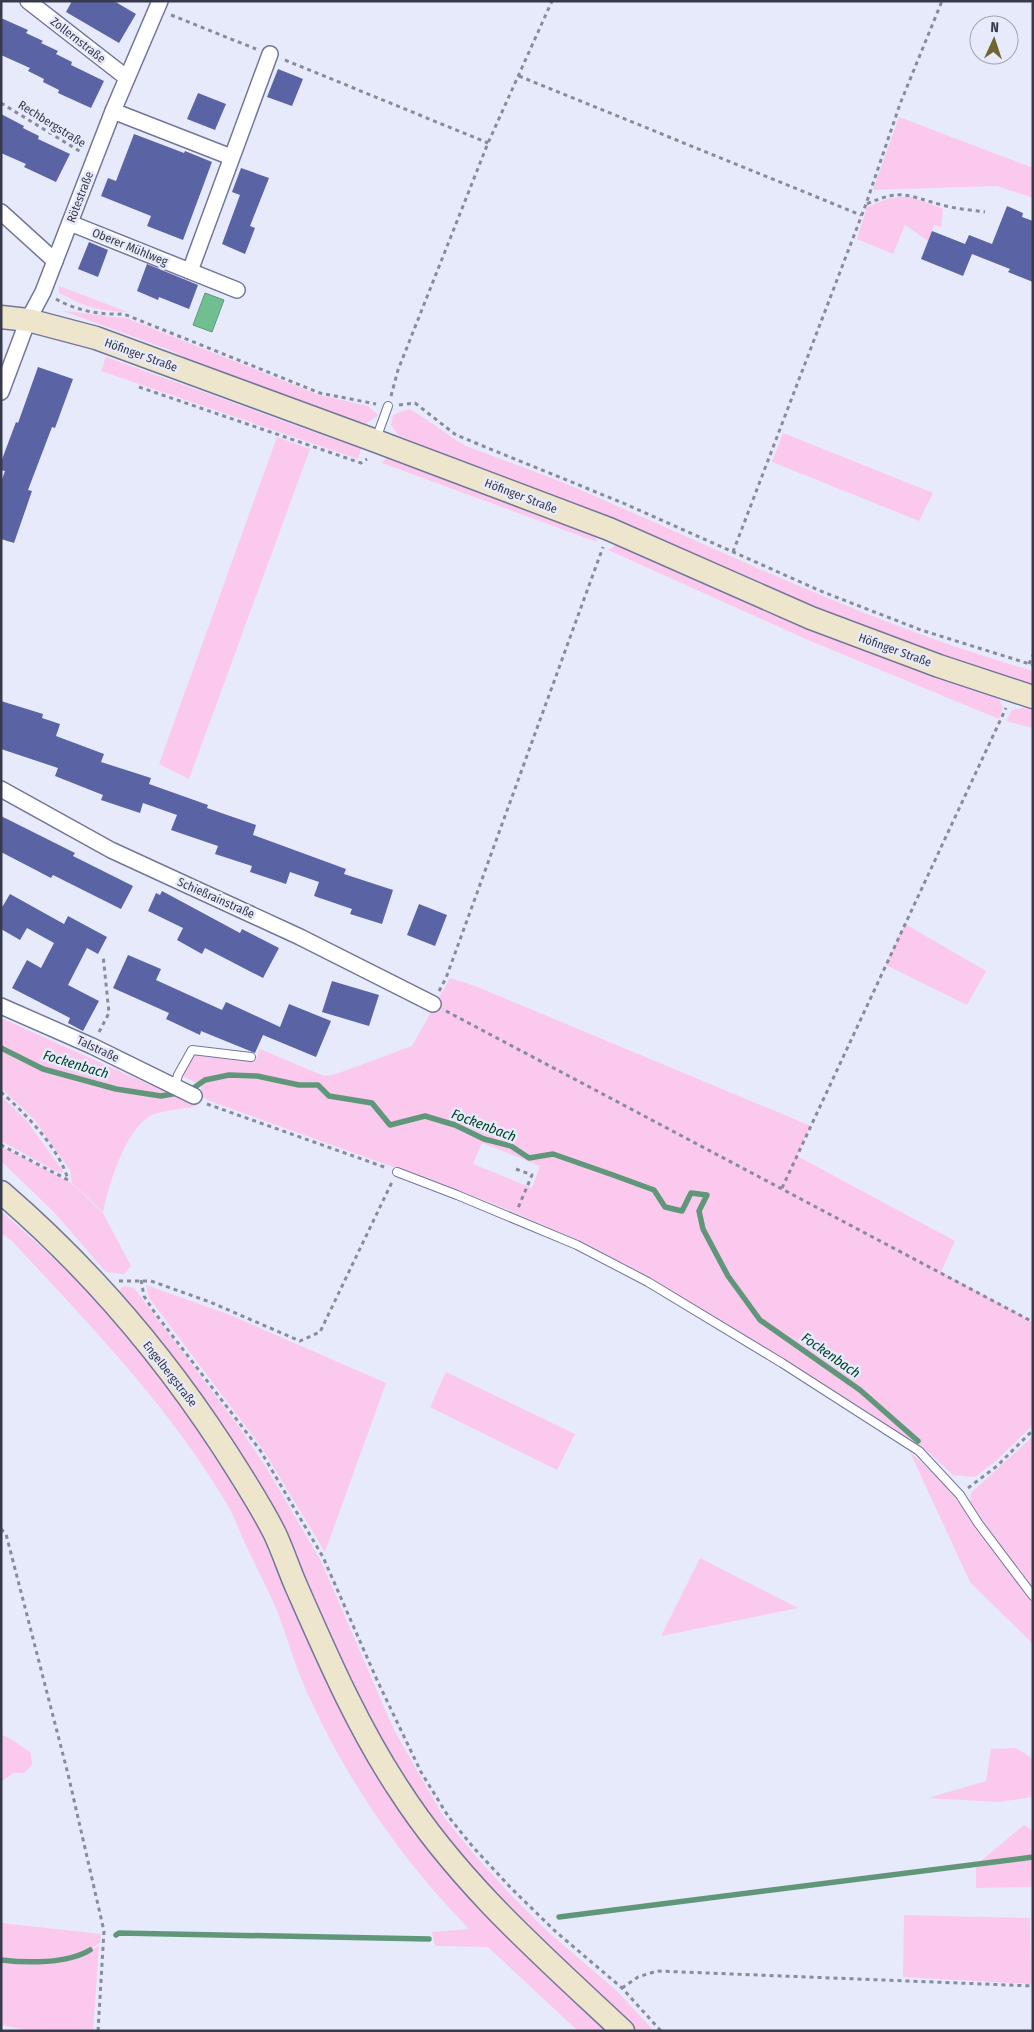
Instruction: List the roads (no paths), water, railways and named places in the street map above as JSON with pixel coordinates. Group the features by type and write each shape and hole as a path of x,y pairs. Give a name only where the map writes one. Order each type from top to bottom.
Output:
{"street":[{"name":"Zollernstraße","path":"28,1 127,78"},
{"name":"Rötestraße","path":"1,392 28,320 43,292 113,111 158,5"},
{"path":"190,271 230,157 270,54"},
{"path":"113,111 230,157"},
{"path":"1,212 55,261"},
{"name":"Oberer Mühlweg","path":"70,223 237,290"},
{"name":"Höfinger Straße","path":"1,317 28,320 98,339 376,440 609,529 811,618 1023,694"},
{"name":"Schießrainstraße","path":"1,789 111,850 300,937 433,1004"},
{"name":"Talstraße","path":"1,1006 92,1046 194,1096"},
{"name":"Engelbergstraße","path":"1,1192 46,1231 98,1285 164,1363 206,1420 243,1478 275,1534 297,1587 372,1746 400,1792 445,1855 482,1896 623,2031"}],"lane":[{"path":"376,440 388,406"},
{"path":"175,1086 178,1075 192,1050 251,1057"},
{"path":"397,1172 577,1245 648,1282 919,1451 960,1495 978,1523 1033,1596"}],"waterway":[{"name":"Fockenbach","path":"1,1048 43,1069 116,1089 161,1096 178,1093"},
{"name":"Fockenbach","path":"188,1092 205,1080 229,1075 257,1076 299,1085 318,1085 329,1096 372,1103 390,1125 425,1116 455,1125 484,1139 511,1146 529,1158 553,1154 654,1190 665,1207 682,1211 691,1193 707,1195 699,1211 703,1229 728,1276 760,1320 860,1390 918,1441"},
{"path":"559,1917 1033,1857"},
{"path":"116,1935 119,1933 429,1939"},
{"path":"1,1960 23,1962 59,1960 81,1955 90,1950"}]}
